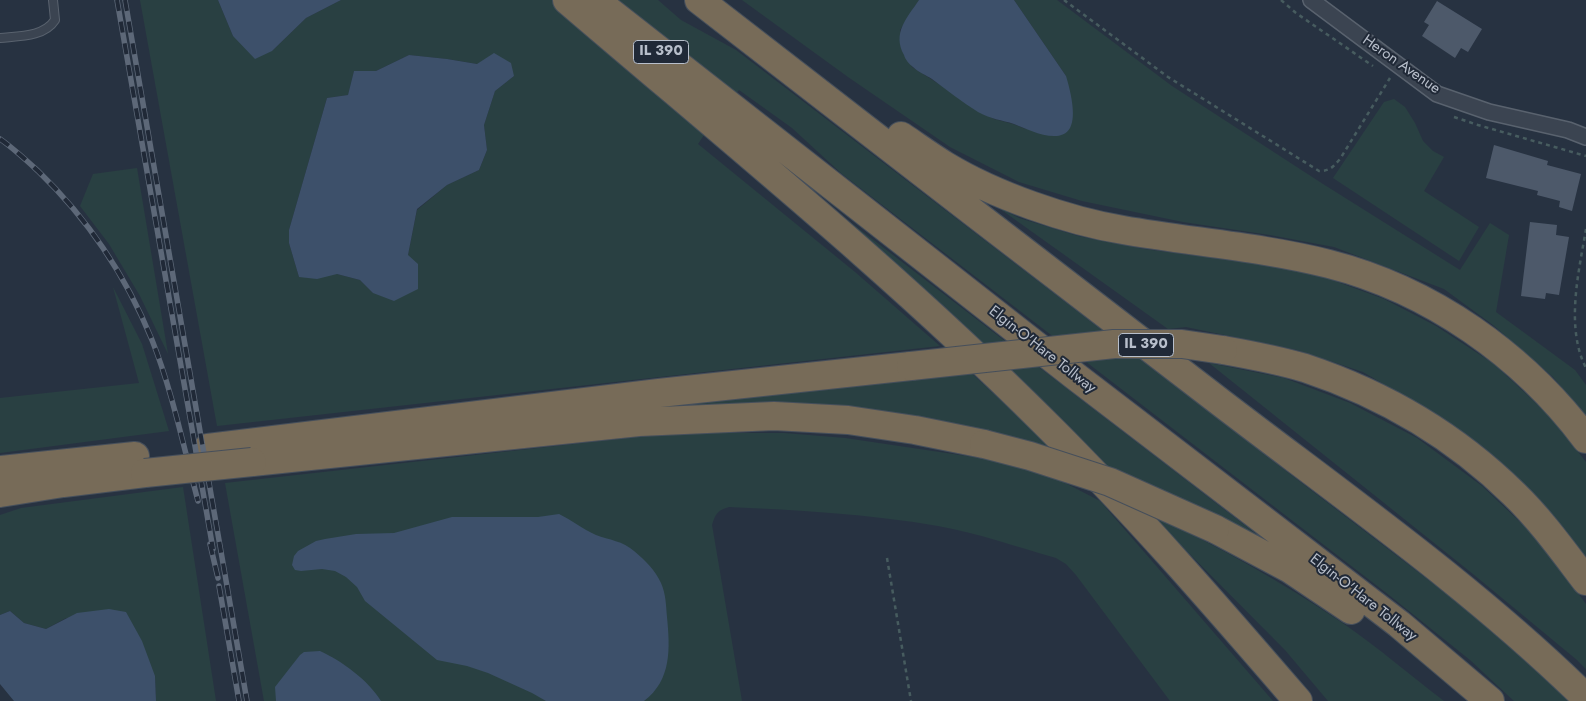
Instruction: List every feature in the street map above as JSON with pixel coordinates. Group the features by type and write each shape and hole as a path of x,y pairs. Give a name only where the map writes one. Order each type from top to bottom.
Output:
{"highway":[{"path":"567,0 719,114 851,244 963,344 1044,422 1137,518 1298,701"},
{"name":"Elgin-O'Hare Tollway","path":"595,0 719,114 1083,382 1399,624 1490,701"},
{"path":"700,0 730,10 903,137 947,166 984,185 1030,204 1079,220 1122,230 1329,264 1356,272 1435,306 1473,329 1507,355 1555,400 1586,439"},
{"name":"IL 390","path":"700,0 1401,539 1504,622 1586,698"},
{"path":"250,453 650,394 1114,344 1182,344 1223,350 1303,368 1341,381 1415,418 1466,452 1513,493 1550,533 1586,581"},
{"path":"0,493 62,483 144,464 250,453 639,422 774,416 848,420 915,430 984,444 1030,456 1110,482 1215,529 1290,569 1328,593 1424,665 1467,701"},
{"path":"0,470 60,462 144,464"}],"street":[{"name":"Heron Avenue","path":"1312,1 1437,94 1489,112 1568,130 1586,137"}],"lane":[{"path":"0,38 35,34 46,30 55,20 53,0"}],"path":[{"path":"1064,0 1168,77 1319,171 1326,171 1332,168 1340,159 1390,78"},
{"path":"1281,0 1296,13 1374,67"},
{"path":"1586,228 1574,306 1575,322 1586,368"},
{"path":"887,558 911,701"}],"green space":[{"path":"140,0 218,0 233,36 272,51 306,18 341,0 658,0 681,20 736,50 1452,598 1522,657 1569,701 1514,701 1470,660 1389,595 842,174 792,128 739,90 698,144 855,272 940,346 217,426","holes":["409,55 477,64 514,76 495,91 484,125 487,150 479,170 447,185 417,210 408,255 373,293 360,280 337,274 299,277 289,243 289,230 327,98 348,95 354,71 376,71"]},
{"path":"742,0 919,0 900,30 912,67 994,119 1026,129 1066,76 1014,0 1057,0 1172,86 1460,270 1490,223 1509,235 1496,312 1575,370 1586,385 1586,417 1553,377 1493,325 1444,289 1334,247 1183,222 1082,201 1019,182 950,147 848,77"},
{"path":"1394,99 1405,107 1423,141 1433,151 1444,157 1424,191 1479,227 1459,261 1333,178 1384,102"},
{"path":"137,168 168,354 140,296 109,244 80,206 93,174"},
{"path":"807,189 1264,540 1102,466"},
{"path":"996,206 1019,218 1078,236 1144,249 1260,264 1321,276 1384,299 1436,326 1494,364 1552,418 1586,462 1586,557 1534,496 1465,434 1402,395 1363,372 1297,350 1186,327 1168,329"},
{"path":"113,287 142,344 169,431 0,453 0,398 139,383"},
{"path":"1209,363 1284,378 1350,403 1417,438 1482,486 1539,540 1586,604 1586,669 1473,574"},
{"path":"969,371 1056,451 657,408 656,403"},
{"path":"672,433 784,433 845,438 980,458 1046,473 1100,501 1273,701 1170,701 1076,575 1066,564 1056,558 968,532 938,526 834,513 729,507 718,513 712,525 742,701 264,701 225,483"},
{"path":"183,487 216,701 156,701 155,676 66,618 46,629 24,623 10,611 0,615 0,515 21,508"},
{"path":"1150,514 1249,565 1321,609 1370,643 1444,701 1328,701 1285,650"}],"water":[{"path":"218,0 341,0 306,18 272,51 255,59 233,36"},
{"path":"919,0 1014,0 1066,76 1073,110 1070,128 1059,136 1043,135 987,116 978,112 915,69 905,58 901,47 900,33 902,26"},
{"path":"494,53 511,63 514,76 495,91 484,125 487,150 479,170 447,185 417,209 408,255 418,264 418,289 394,301 373,293 360,280 337,274 317,279 299,277 289,243 289,230 327,98 348,95 354,71 376,71 409,55 477,64"},
{"path":"559,514 591,533 630,548 642,558 661,583 666,600 669,640 667,663 660,683 644,701 546,701 488,673 467,666 437,660 365,601 357,587 346,577 335,571 322,569 295,570 292,565 294,556 298,551 316,541 325,539 356,534 394,533 452,517 538,517"},
{"path":"109,609 126,612 142,641 155,676 156,701 14,701 0,684 0,615 10,611 24,623 46,629 77,613"},
{"path":"320,651 354,672 376,693 381,701 276,701 275,687 300,655 304,652"}],"building":[{"path":"1437,1 1482,29 1468,52 1461,48 1455,58 1422,36 1429,25 1424,22"},
{"path":"1494,145 1548,161 1547,165 1581,174 1572,211 1559,207 1560,201 1537,195 1538,191 1486,178"},
{"path":"1530,222 1557,225 1556,235 1569,237 1559,295 1546,293 1545,299 1521,296"}],"railway":[{"path":"117,0 213,549"},
{"path":"125,0 247,701"},
{"path":"0,139 15,150 56,189 89,229 118,271 142,316 166,379 198,501"},
{"path":"210,544 218,578"},
{"path":"219,586 239,701"}]}
